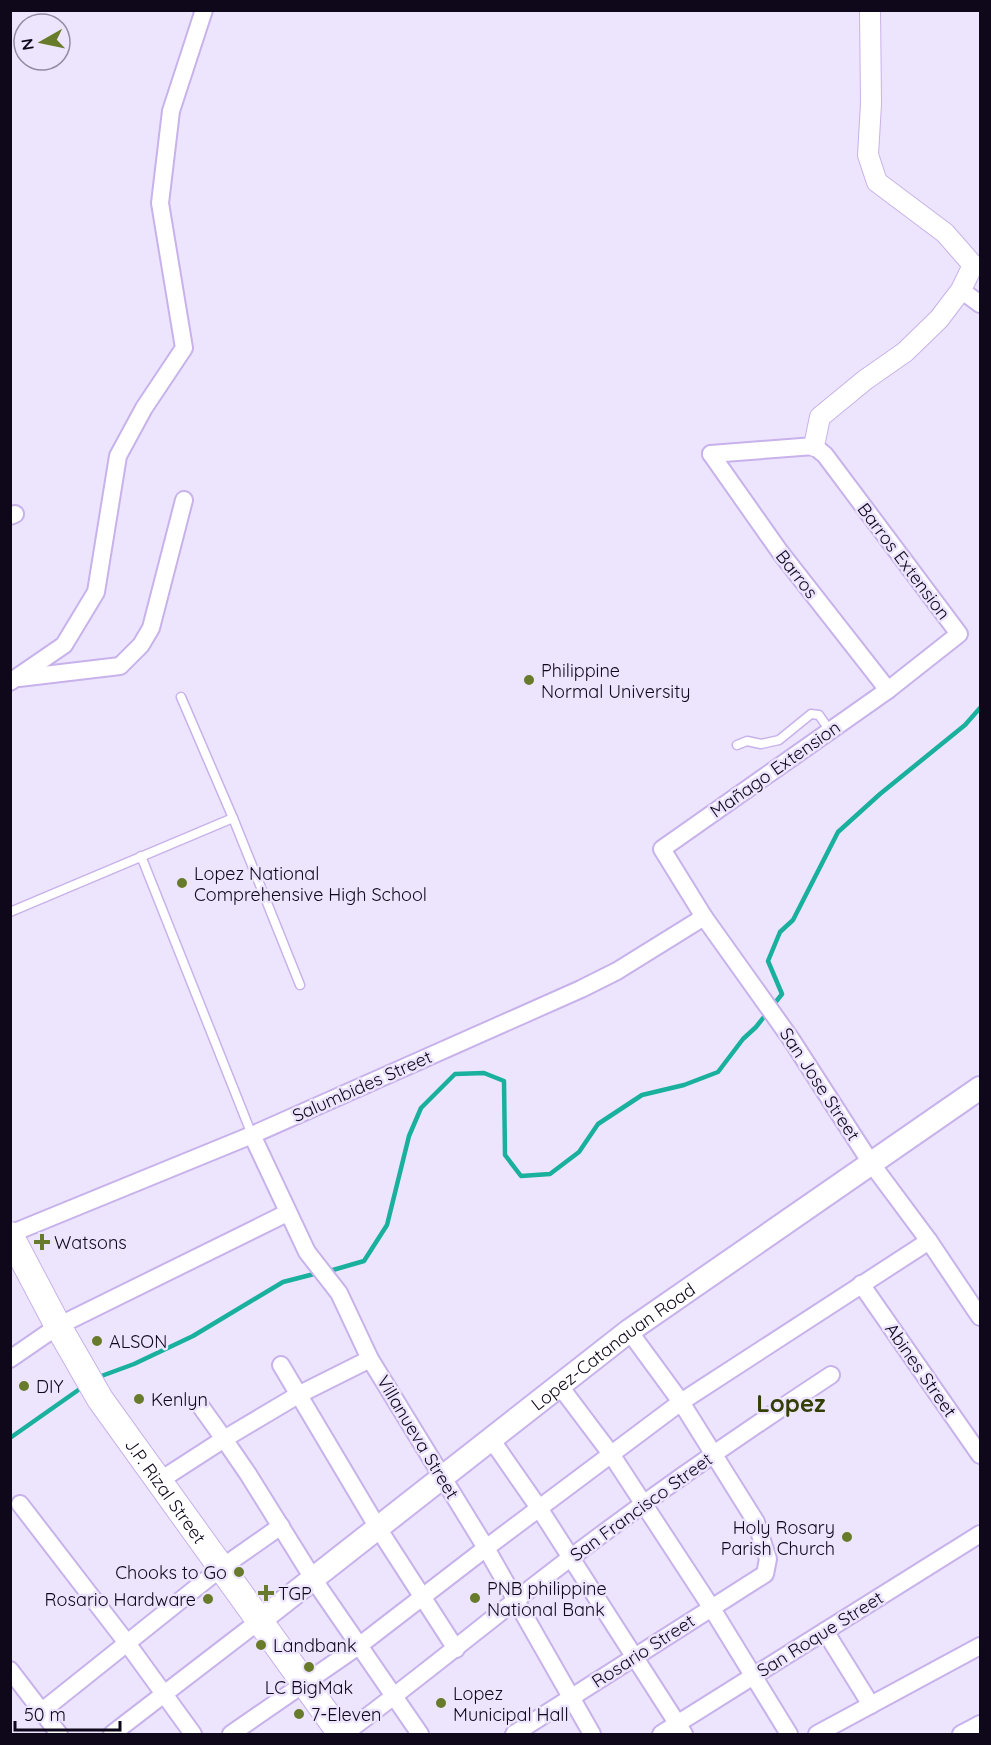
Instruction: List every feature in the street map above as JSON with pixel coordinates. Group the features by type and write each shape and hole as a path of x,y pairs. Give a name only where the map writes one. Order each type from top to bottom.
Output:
{"main road":[{"name":"Lopez-Catanauan Road","path":"260,1621 629,1331 981,1088"},
{"name":"J.P. Rizal Street","path":"10,1234 84,1374 100,1399 343,1734"}],"street":[{"path":"13,680 64,645 96,592 118,456 144,408 184,348 160,203 171,111 204,10"},
{"path":"814,446 820,417 904,352 939,319 961,290 973,265 945,233 878,182 868,155 871,104 870,10"},
{"path":"961,290 981,304"},
{"name":"Barros","path":"814,446 711,454 780,552 888,690"},
{"name":"Barros Extension","path":"814,446 825,455 959,634 888,690"},
{"path":"13,680 120,666 141,645 151,628 184,500"},
{"name":"Mañago Extension","path":"662,849 888,690"},
{"name":"San Jose Street","path":"662,849 704,917 791,1040 872,1163 981,1317"},
{"name":"Salumbides Street","path":"10,1234 252,1135 581,989 617,971 704,917"},
{"name":"Villanueva Street","path":"252,1135 307,1252 339,1293 370,1359 486,1548 592,1734"},
{"path":"10,1359 58,1326 287,1213"},
{"path":"231,1734 360,1645 681,1402 929,1241"},
{"name":"Abines Street","path":"861,1284 981,1455"},
{"name":"Rosario Street","path":"514,1734 571,1700 711,1606 765,1574 768,1559 756,1522 681,1402 629,1331"},
{"path":"159,1481 298,1395 370,1359"},
{"path":"281,1365 378,1528 456,1649"},
{"name":"San Francisco Street","path":"343,1734 456,1649 516,1600 714,1453 831,1375"},
{"path":"559,1385 610,1454 711,1606 752,1677 789,1734"},
{"path":"199,1404 281,1526 314,1580 420,1734"},
{"path":"491,1438 539,1508 681,1729"},
{"path":"20,1504 127,1643 193,1734"},
{"path":"42,1711 221,1568 281,1526"},
{"name":"San Roque Street","path":"661,1734 681,1729 752,1677 981,1534"},
{"path":"112,1734 260,1621"},
{"path":"825,1631 871,1705"},
{"path":"817,1734 981,1646"},
{"path":"10,1670 59,1734"},
{"path":"961,1734 981,1724"}],"lane":[{"path":"181,697 233,818 300,985"},
{"path":"737,745 747,741 761,744 779,740 811,714 819,715 830,731"},
{"path":"10,912 233,818"},
{"path":"141,856 252,1135"}],"waterway":[{"path":"333,1270 364,1261 387,1225 409,1136 421,1108 455,1074 484,1073 504,1081 505,1155 521,1176 550,1174 579,1152 598,1124 642,1095 684,1085 718,1072 782,994 768,961 780,932 793,920 838,832 880,794 965,725 980,708"},
{"path":"96,1378 134,1364 193,1336 283,1282 318,1273"},
{"path":"10,1438 84,1386"}],"place":[{"name":"Philippine Normal University","path":"529,680"},
{"name":"Lopez National Comprehensive High School","path":"182,883"},
{"name":"Watsons","path":"42,1242"},
{"name":"ALSON","path":"97,1341"},
{"name":"DIY","path":"24,1386"},
{"name":"Kenlyn","path":"139,1399"},
{"name":"Holy Rosary Parish Church","path":"847,1537"},
{"name":"Chooks to Go","path":"239,1572"},
{"name":"TGP","path":"266,1593"},
{"name":"PNB philippine National Bank","path":"475,1598"},
{"name":"Rosario Hardware","path":"208,1599"},
{"name":"Landbank","path":"261,1645"},
{"name":"LC BigMak","path":"309,1667"},
{"name":"Lopez Municipal Hall","path":"441,1703"},
{"name":"7-Eleven","path":"299,1714"}],"district":[{"name":"Lopez","path":"791,1403"}]}
